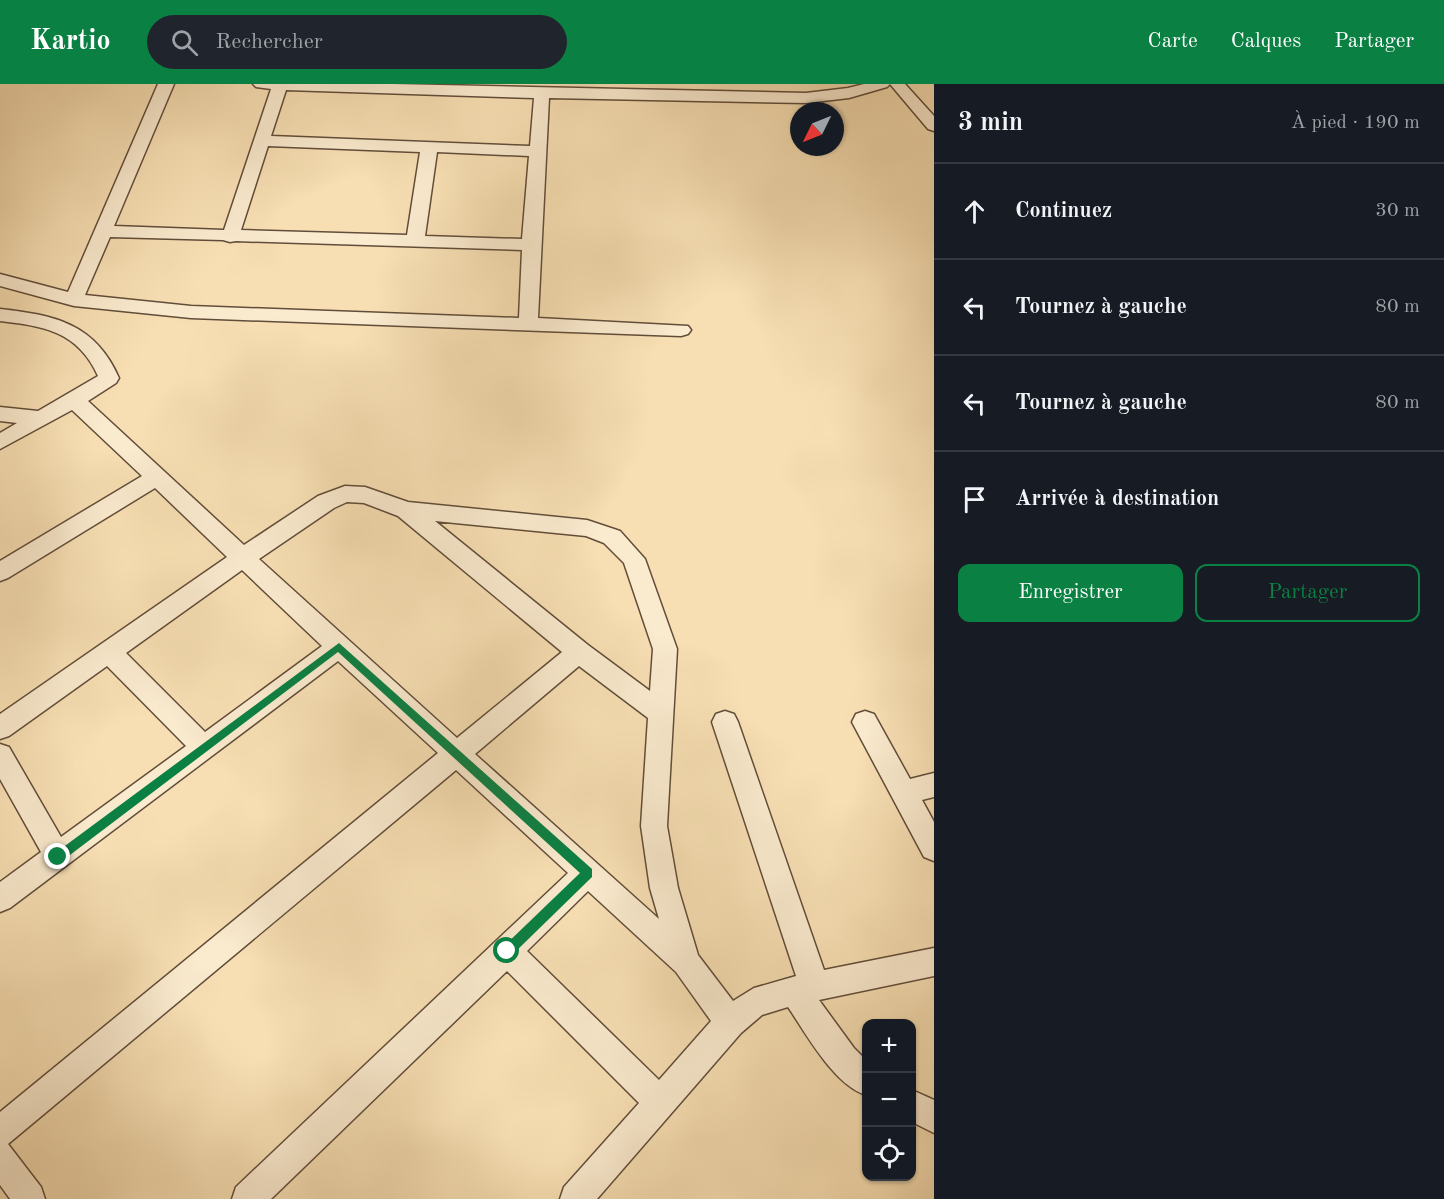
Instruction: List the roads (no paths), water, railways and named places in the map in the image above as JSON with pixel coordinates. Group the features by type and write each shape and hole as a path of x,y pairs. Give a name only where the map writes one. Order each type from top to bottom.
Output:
{"street":[{"path":"74,300 166,84"},
{"path":"261,84 487,88 542,93 806,99 849,93 882,84"},
{"path":"897,84 934,126"},
{"path":"230,237 280,85"},
{"path":"528,324 542,93"},
{"path":"262,141 538,152"},
{"path":"415,242 429,149"},
{"path":"105,231 230,237 531,245"},
{"path":"0,280 74,300 191,312 681,330"},
{"path":"0,315 50,321 65,327 105,366 109,378 0,442"},
{"path":"74,400 339,647 686,962 730,1022"},
{"path":"0,414 40,419"},
{"path":"0,572 156,477"},
{"path":"0,728 244,557 326,502 345,494 365,495 406,510 587,528 612,537 633,559 665,649 654,826 664,888 686,962"},
{"path":"406,510 579,652 660,713"},
{"path":"0,899 339,647"},
{"path":"0,1132 579,652"},
{"path":"110,653 204,748"},
{"path":"725,722 804,988 843,1059 862,1076"},
{"path":"865,722 934,848"},
{"path":"0,755 58,857"},
{"path":"905,792 934,785"},
{"path":"248,1199 588,873"},
{"path":"507,951 661,1103"},
{"path":"576,1199 730,1022 754,1003 804,988 934,962"},
{"path":"916,1108 934,1117"},
{"path":"0,1157 29,1199"}]}
